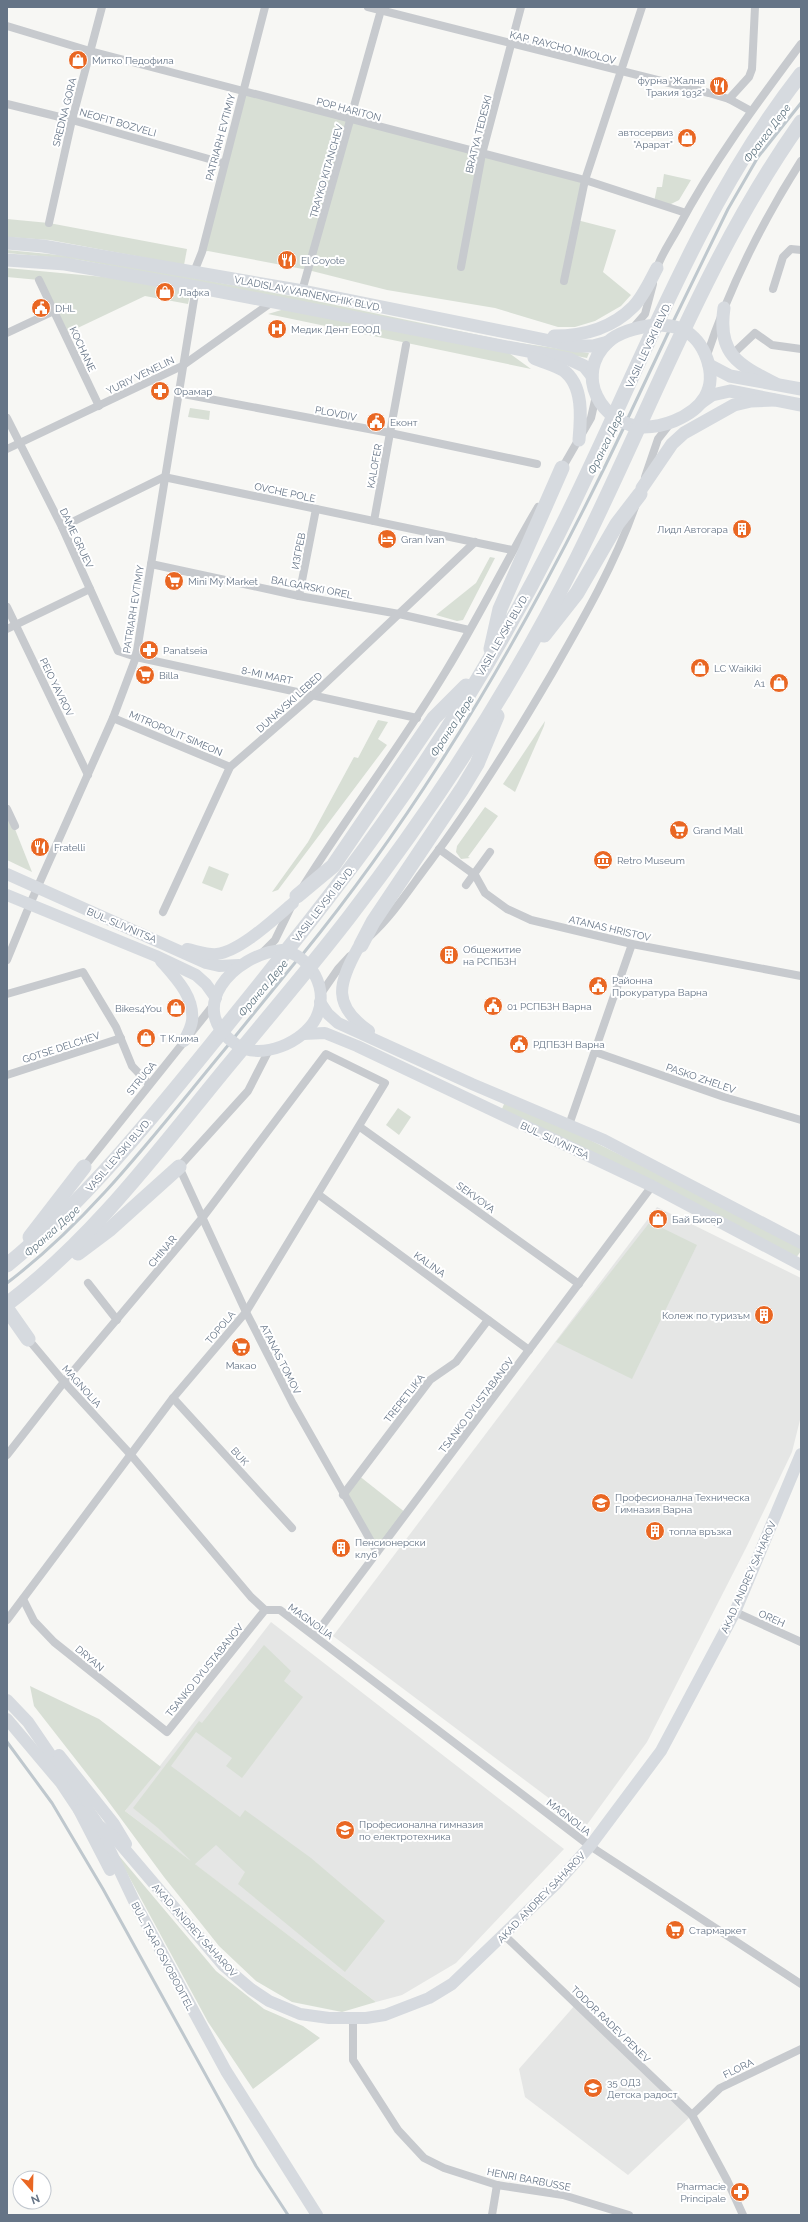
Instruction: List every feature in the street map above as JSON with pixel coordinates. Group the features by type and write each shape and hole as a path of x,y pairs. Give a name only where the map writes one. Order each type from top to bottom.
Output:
{"highway":[{"name":"VASIL LEVSKI BLVD.","path":"7,1264 61,1217 127,1147 302,932 384,823 486,664 524,598 591,466 714,208 740,160 801,74"},
{"path":"12,1300 76,1244 123,1195 329,942 423,816 514,674 578,556 693,311 730,238 775,160 801,122"},
{"path":"295,900 333,866 434,718 486,664 500,609 562,468"},
{"path":"359,947 373,922 472,772 514,674 577,593 617,524 641,491"},
{"path":"7,1264 84,1167"},
{"path":"12,1300 100,1237 179,1167"},
{"path":"7,1308 28,1339"}],"main road":[{"name":"VLADISLAV VARNENCHIK BLVD.","path":"7,243 43,246 302,291 575,346 593,346 608,342"},
{"name":"VLADISLAV VARNENCHIK BLVD.","path":"7,260 65,264 196,287 574,360 584,366 592,376"},
{"path":"527,336 571,336 592,332 610,323 633,307 657,268"},
{"path":"724,308 723,332 731,355 746,369 776,384"},
{"path":"701,403 706,396 710,382 707,361 699,344 691,335 680,329 666,325 648,326 632,330 608,342 598,355 592,376 596,392 606,411 629,424 657,426 672,421 688,414 712,395 724,391 801,405"},
{"path":"508,347 562,369 570,378 577,392 581,410 579,440"},
{"path":"707,361 730,376 801,389"},
{"path":"641,491 672,444 684,433 734,405 751,401 774,400"},
{"name":"BUL. SLIVNITSA","path":"7,874 212,965 239,965"},
{"name":"BUL. SLIVNITSA","path":"7,895 156,956 196,975 206,984 215,1000"},
{"path":"163,943 206,953 223,953 237,946 295,900"},
{"path":"359,947 343,976 341,988 343,1001 349,1014 356,1022 395,1049"},
{"path":"276,951 290,952 303,959 313,969 318,981 320,998 316,1018 302,1034 289,1042 265,1050 244,1049 225,1033 217,1022 215,1000 225,978 239,965 261,954 276,951"},
{"path":"156,956 178,980 190,1006 192,1020 184,1041"},
{"name":"BUL. SLIVNITSA","path":"320,998 328,1014 338,1023 506,1099 604,1140 798,1240"},
{"name":"BUL. SLIVNITSA","path":"302,1034 316,1032 334,1035 652,1186 801,1265"},
{"path":"500,1114 506,1099"},
{"name":"AKAD. ANDREY SAHAROV","path":"146,1875 224,1966 251,1989 269,2001 300,2014 329,2018 353,2018 385,2015 429,1998 452,1984 556,1884 590,1846 661,1750 735,1612 801,1454"},
{"name":"BUL. TSAR OSVOBODITEL","path":"7,1700 28,1722 97,1823 135,1903 222,2065 316,2215"},
{"name":"BUL. TSAR OSVOBODITEL","path":"7,1719 43,1760 79,1810 228,2090 307,2215"},
{"path":"28,1722 65,1761 114,1824 146,1875"},
{"path":"79,1810 116,1839 146,1875"}],"street":[{"name":"SREDNA GORA","path":"49,223 72,120 102,7"},
{"name":"PATRIARH EVTIMIY","path":"194,272 202,252 223,163 265,7"},
{"name":"KAP. RAYCHO NIKOLOV","path":"368,7 383,9 729,100 751,111"},
{"name":"BRATYA TEDESKI","path":"461,267 482,154 521,7"},
{"path":"564,281 585,180 642,7"},
{"path":"729,100 749,77 752,69 755,7"},
{"name":"TRAYKO KITANCHEV","path":"302,291 350,119 383,9"},
{"name":"POP HARITON","path":"7,26 90,51 585,180 686,213"},
{"path":"632,330 647,308 657,268 686,213 751,111 801,44"},
{"name":"NEOFIT BOZVELI","path":"7,104 72,120 223,163"},
{"path":"707,361 724,308 764,223 801,161"},
{"path":"773,289 785,253 791,249 801,250"},
{"name":"KOCHANE","path":"39,280 99,406"},
{"name":"PATRIARH EVTIMIY","path":"7,960 37,888 113,718 136,657 196,287"},
{"name":"YURIY VENELIN","path":"7,449 182,366 272,302"},
{"path":"7,333 54,310"},
{"path":"737,350 755,333 772,345 801,349"},
{"name":"KALOFER","path":"374,521 406,345"},
{"path":"261,954 275,940 295,900 417,718 469,630 512,550 579,440 594,410 596,392"},
{"name":"PLOVDIV","path":"178,393 390,433 537,464"},
{"name":"DAME GRUEV","path":"7,418 62,526 118,651 136,657"},
{"path":"320,998 338,969 383,924 440,849 486,782 566,650 618,552 641,491 658,439 672,421"},
{"path":"62,526 164,477"},
{"name":"OVCHE POLE","path":"164,477 512,550"},
{"name":"ИЗГРЕВ","path":"299,596 316,509"},
{"name":"DUNAVSKI LEBED","path":"163,912 230,767 313,695 476,542"},
{"name":"BALGARSKI OREL","path":"151,564 299,596 399,614 469,630"},
{"path":"7,629 90,589"},
{"name":"PEIO YAVROV","path":"7,607 88,776"},
{"name":"8-MI MART","path":"136,657 417,718"},
{"name":"MITROPOLIT SIMEON","path":"113,718 230,767"},
{"path":"7,809 15,826"},
{"name":"ATANAS HRISTOV","path":"440,849 475,875 485,893 507,909 532,920 632,944 801,976"},
{"path":"466,885 475,875 490,852"},
{"path":"569,1125 632,944"},
{"path":"7,994 83,972 101,999 121,1038 132,1066 149,1084"},
{"name":"STRUGA","path":"84,1167 215,1000"},
{"name":"GOTSE DELCHEV","path":"7,1075 121,1038"},
{"path":"179,1167 248,1091 265,1050"},
{"name":"PASKO ZHELEV","path":"595,1052 724,1097 801,1120"},
{"name":"TOPOLA","path":"7,1620 173,1398 246,1312 319,1195 385,1083 326,1054"},
{"name":"CHINAR","path":"7,1455 64,1382 203,1217 326,1054"},
{"name":"SEKVOYA","path":"360,1127 579,1284"},
{"name":"ATANAS TOMOV","path":"179,1167 246,1312 292,1404 343,1495 378,1552"},
{"name":"TSANKO DYUSTABANOV","path":"315,1635 652,1186"},
{"name":"KALINA","path":"319,1195 529,1350"},
{"path":"88,1283 117,1320"},
{"name":"TREPETLIKA","path":"343,1495 430,1380 456,1362 488,1320"},
{"name":"MAGNOLIA","path":"28,1339 64,1382 131,1455 250,1597 265,1610 280,1610 315,1635 590,1846 801,1984"},
{"name":"BUK","path":"173,1398 292,1528"},
{"name":"DRYAN","path":"23,1599 34,1621 54,1642 155,1724"},
{"name":"TSANKO DYUSTABANOV","path":"155,1724 166,1732 265,1610"},
{"name":"OREH","path":"735,1612 801,1642"},
{"name":"TODOR RADEV PENEV","path":"504,1935 600,2030 692,2115 727,2180 743,2215"},
{"name":"HENRI BARBUSSE","path":"353,2018 353,2060 398,2130 418,2154 444,2168 497,2185 563,2195 629,2215"},
{"name":"FLORA","path":"692,2115 720,2088 801,2049"},
{"path":"492,2215 497,2185"}],"shaded area":[{"path":"243,91 585,180 577,220 616,230 603,272 631,295 621,306 595,321 575,327 558,327 495,308 387,290 308,270 208,251 202,252"},
{"path":"664,174 691,180 679,200 667,206 654,202 657,187 662,187"},
{"path":"7,219 49,223 187,249 184,265 50,240 7,237"},
{"path":"7,250 80,257 307,299 507,341 589,353 587,358 80,260 7,253"},
{"path":"7,268 136,280 191,291 188,304 145,296 65,334 39,280 7,277"},
{"path":"288,308 509,353 531,369 268,314"},
{"path":"190,408 210,411 209,420 188,417"},
{"path":"490,557 495,558 463,620 457,621 436,615 476,583"},
{"path":"378,720 388,722 378,739 387,745 278,890 272,892 308,842 354,757 358,758"},
{"path":"545,721 544,726 515,792 503,784"},
{"path":"485,807 498,816 468,857 470,858 461,859 456,852 457,846"},
{"path":"7,809 32,872 7,860"},
{"path":"209,866 229,874 222,891 202,883"},
{"path":"506,1099 801,1243 801,1251 793,1262 500,1114"},
{"path":"398,1108 411,1117 399,1135 386,1125"},
{"name":"Професионална Техническа Гимназия Варна","path":"657,1207 801,1278 801,1416 792,1452 747,1546 647,1742 586,1826 333,1636"},
{"path":"650,1222 697,1245 632,1379 556,1342"},
{"path":"358,1475 406,1513 377,1552 343,1495"},
{"name":"Професионална гимназия по електротехника","path":"271,1622 564,1849 456,1963 402,1995 376,2002 125,1811"},
{"path":"264,1645 291,1671 284,1681 303,1697 242,1778 226,1766 232,1758 196,1732 171,1766 240,1817 245,1810 311,1858 385,1921 345,1972 238,1884 245,1872 216,1845 195,1864 376,2002 342,2012 292,2002 256,1981 219,1946 164,1877 105,1797 34,1706 30,1686 99,1719 161,1767 125,1811 191,1861 158,1828 133,1808 199,1721 202,1723"},
{"path":"115,1851 216,1971 264,2009 303,2026 320,2038 253,2089 208,2022"},
{"name":"35 ОДЗ Детска радост","path":"576,2004 692,2115 628,2175 525,2097 519,2069"}],"waterway":[{"name":"Франга Дере","path":"673,322 728,209 758,157 801,103"},
{"name":"Франга Дере","path":"627,420 670,329"},
{"name":"Франга Дере","path":"302,955 350,894 395,831 479,700 555,564 625,425"},
{"name":"Франга Дере","path":"233,1039 298,959"},
{"name":"Франга Дере","path":"7,1283 39,1257 69,1229 125,1170 230,1043"},
{"path":"7,1742 52,1803 103,1889 256,2166 288,2215"}],"place":[{"name":"Митко Педофила","path":"78,60"},
{"name":"фурна \"Жална Тракия 1932\"","path":"719,86"},
{"name":"автосервиз \"Арарат\"","path":"687,138"},
{"name":"El Coyote","path":"287,260"},
{"name":"Лафка","path":"165,292"},
{"name":"DHL","path":"41,308"},
{"name":"Медик Дент ЕООД","path":"277,329"},
{"name":"Фрамар","path":"160,391"},
{"name":"Еконт","path":"376,422"},
{"name":"Лидл Автогара","path":"742,529"},
{"name":"Gran Ivan","path":"387,539"},
{"name":"Mini My Market","path":"174,581"},
{"name":"Panatseia","path":"149,650"},
{"name":"LC Waikiki","path":"700,668"},
{"name":"Billa","path":"145,675"},
{"name":"A1","path":"779,683"},
{"name":"Grand Mall","path":"679,830"},
{"name":"Fratelli","path":"40,847"},
{"name":"Retro Museum","path":"603,860"},
{"name":"Общежитие на РСПБЗН","path":"449,955"},
{"name":"Районна Прокуратура Варна","path":"598,986"},
{"name":"01 РСПБЗН Варна","path":"493,1006"},
{"name":"Bikes4You","path":"176,1008"},
{"name":"Т Клима","path":"146,1038"},
{"name":"РДПБЗН Варна","path":"519,1044"},
{"name":"Бай Бисер","path":"658,1219"},
{"name":"Колеж по туризъм","path":"764,1315"},
{"name":"Макао","path":"241,1347"},
{"name":"Професионална Техническа Гимназия Варна","path":"601,1503"},
{"name":"топла връзка","path":"655,1531"},
{"name":"Пенсионерски клуб","path":"341,1548"},
{"name":"Професионална гимназия по електротехника","path":"345,1830"},
{"name":"Стармаркет","path":"675,1930"},
{"name":"35 ОДЗ Детска радост","path":"593,2088"},
{"name":"Pharmacie Principale","path":"740,2192"}]}
